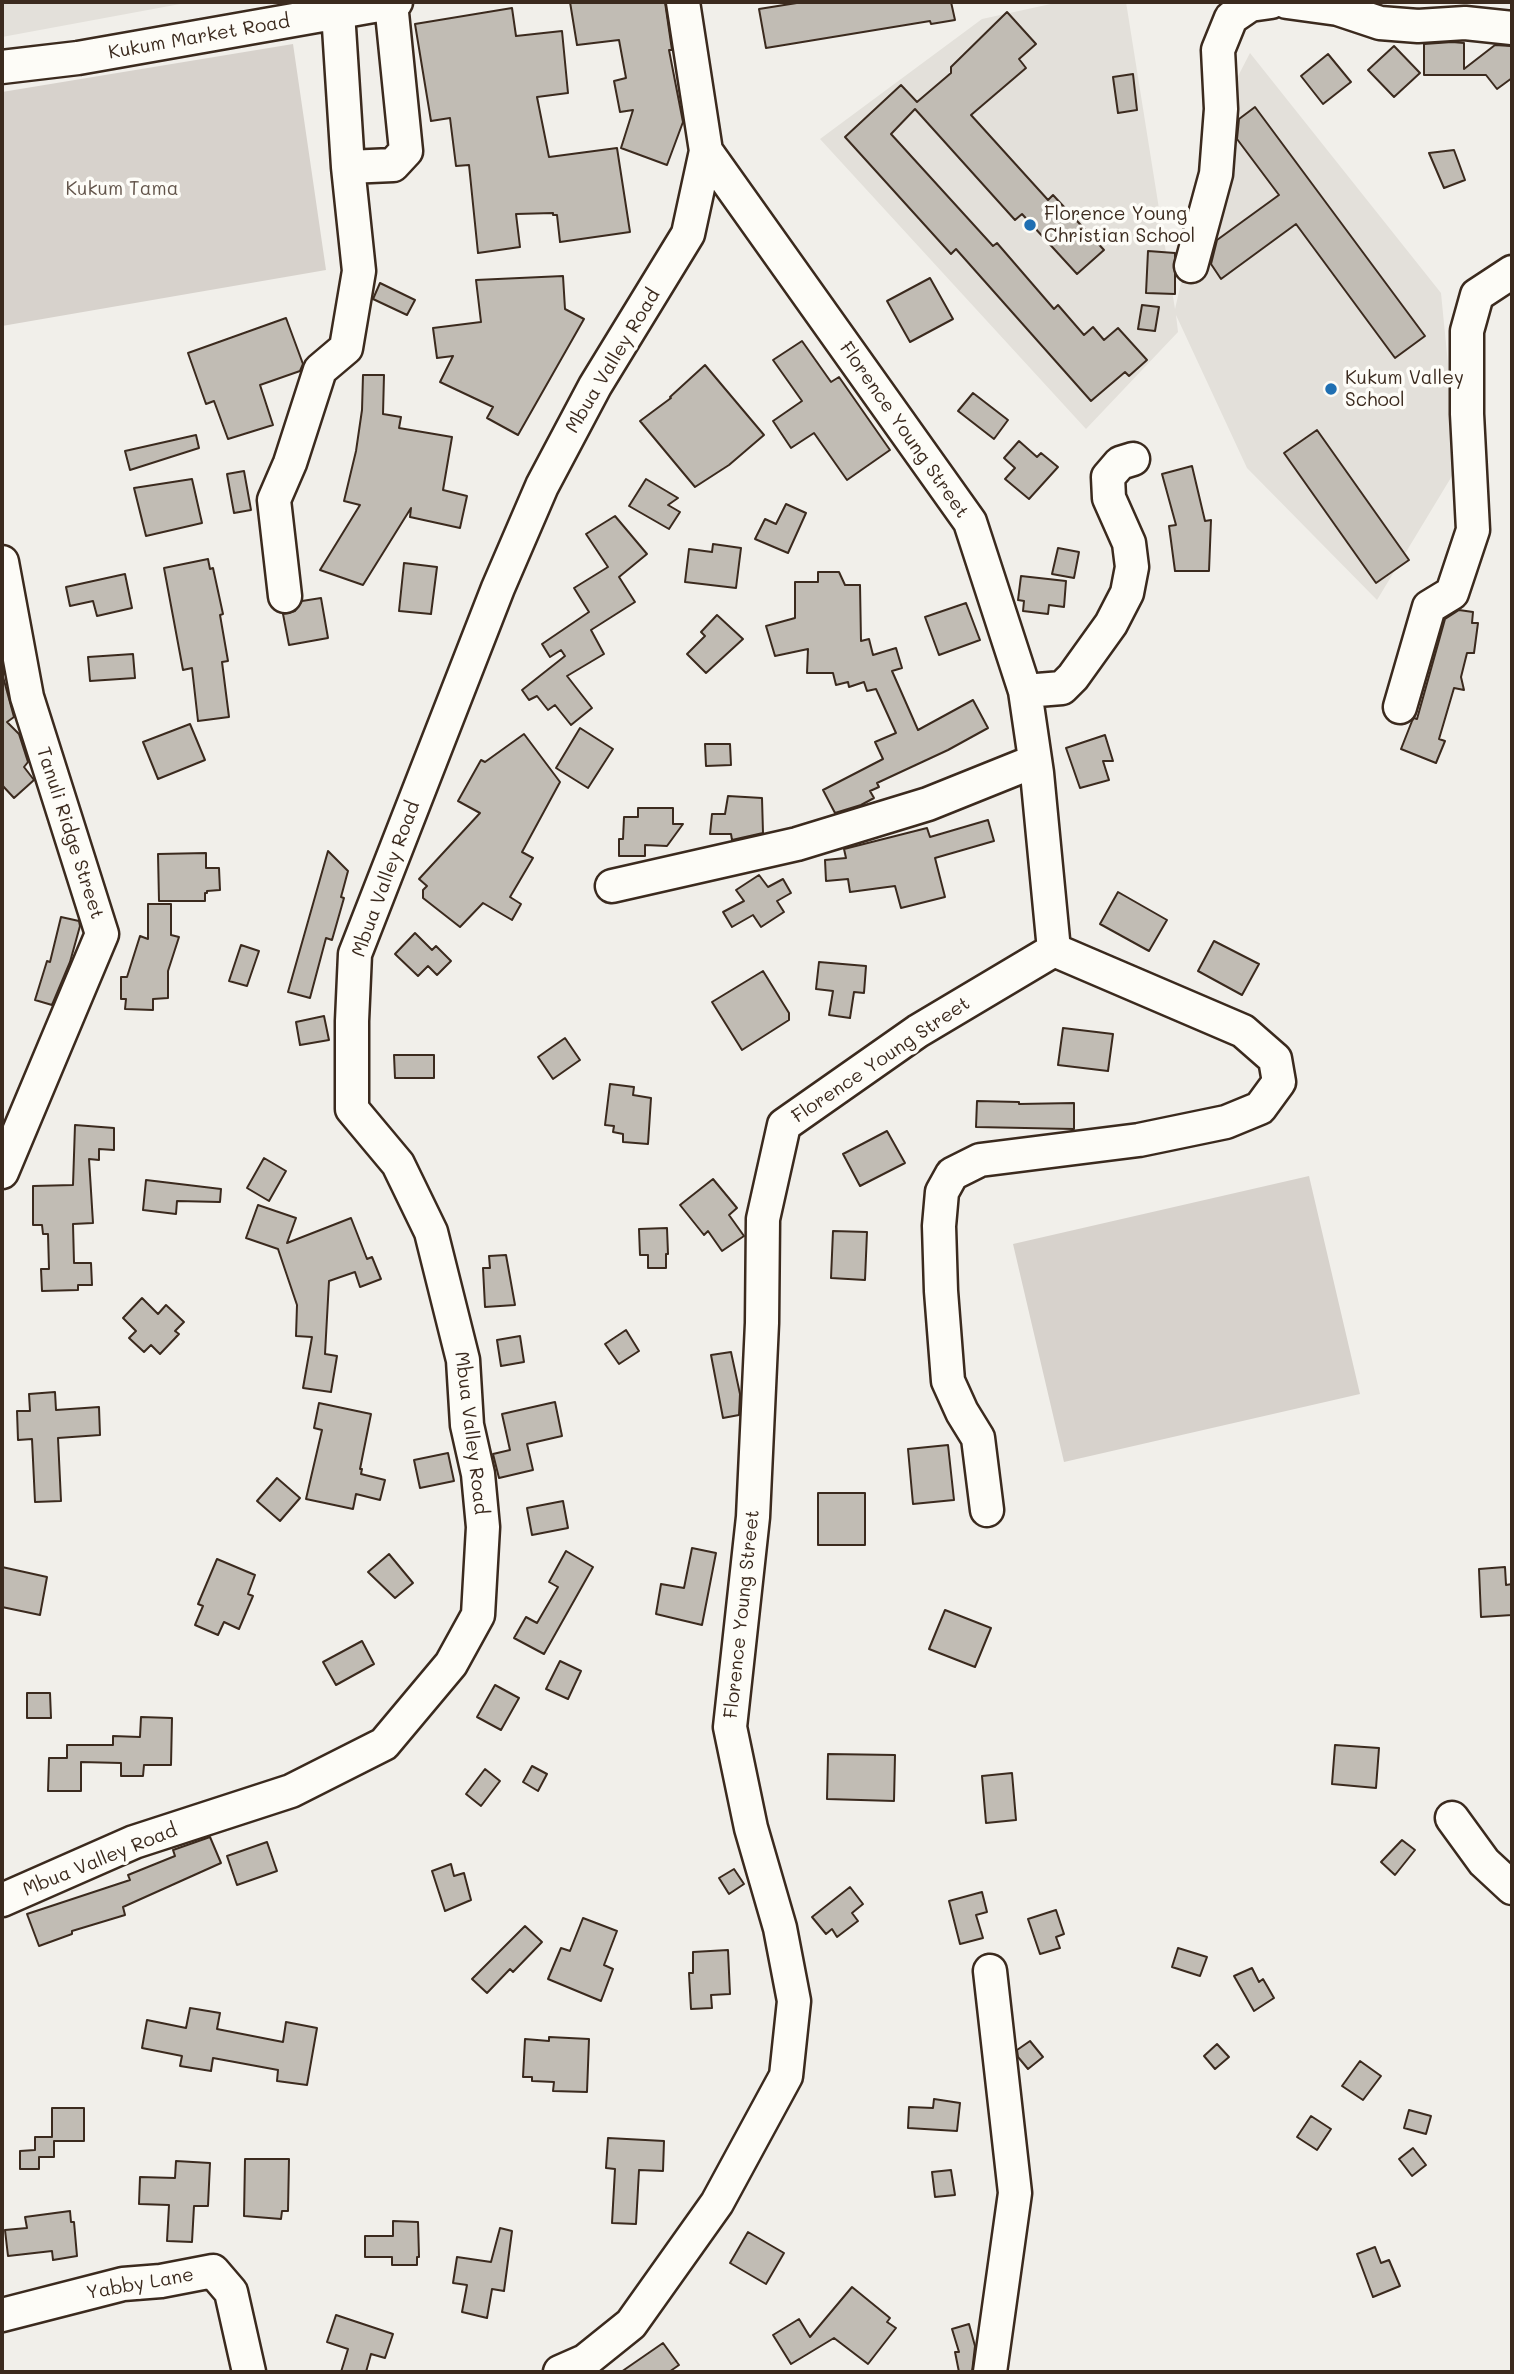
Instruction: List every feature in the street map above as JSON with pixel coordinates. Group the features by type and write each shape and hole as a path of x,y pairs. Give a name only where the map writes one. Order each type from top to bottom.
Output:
{"street":[{"path":"348,167 393,166 406,151 393,2"},
{"name":"Kukum Market Road","path":"2,67 78,58 393,2"},
{"name":"Florence Young Street","path":"560,2372 585,2361 631,2324 717,2203 786,2076 794,2001 780,1928 751,1828 730,1727 753,1517 764,1219 784,1125 918,1031 1054,950 1035,761 1025,691 970,522 706,151 683,2"},
{"path":"1191,266 1216,174 1221,109 1218,50 1231,18 1250,5 1271,2"},
{"path":"1287,2 1338,9 1380,23 1418,26 1465,23 1512,28"},
{"path":"285,596 274,500 290,463 320,370 346,348 359,271 348,167 338,12"},
{"name":"Mbua Valley Road","path":"2,1900 134,1842 291,1791 384,1744 451,1664 478,1615 482,1527 478,1474 467,1425 463,1360 431,1233 398,1164 352,1109 355,954 483,627 542,486 595,386 688,234 706,151"},
{"path":"1400,707 1429,607 1452,593 1473,530 1467,414 1467,331 1477,295 1512,272"},
{"path":"1025,691 1062,688 1111,624 1127,593 1132,567 1129,542 1109,498 1108,477 1120,463 1133,459"},
{"name":"Tanuli Ridge Street","path":"2,562 27,696 102,934 2,1172"},
{"path":"612,886 797,844 928,804 1035,761"},
{"path":"987,1510 978,1438 948,1381 939,1226 942,1192 953,1174 980,1160 1139,1140 1226,1122 1260,1108 1279,1082 1275,1059 1243,1031 1054,950"},
{"path":"1452,1818 1484,1862 1512,1888"},
{"path":"990,1971 1015,2193 990,2372"},
{"name":"Yabby Lane","path":"2,2315 123,2284 161,2281 213,2271 231,2292 249,2372"}],"shaded area":[{"path":"2,2 191,2 2,37"},
{"path":"1060,2 1126,2 1175,309 1221,109 1250,53 1441,293 1458,466 1377,600 1247,468 1176,315 1178,332 1086,429 820,139 982,19"}],"green space":[{"name":"Kukum Tama","path":"293,44 326,270 2,326 2,92"},
{"path":"1309,1176 1360,1394 1064,1462 1013,1244"}],"building":[{"path":"570,2 665,2 672,50 669,50 683,122 667,165 621,148 633,110 620,112 614,81 626,78 619,40 577,45"},
{"path":"803,2 951,2 955,20 931,24 930,21 766,48 759,9"},
{"path":"512,8 516,36 562,31 568,93 537,97 549,157 617,148 630,232 560,242 557,215 516,214 520,247 478,253 469,165 456,166 450,118 431,121 415,24"},
{"path":"1007,12 1036,44 1019,59 1026,68 971,115 1048,200 1053,195 1104,250 1077,274 1022,214 1015,220 915,109 891,134 993,246 997,243 1054,309 1058,305 1084,335 1093,327 1104,340 1118,328 1147,360 1129,376 1125,372 1091,401 956,249 951,254 845,137 901,85 917,102 951,73 951,67"},
{"path":"1464,43 1464,69 1495,45 1511,46 1512,78 1497,89 1486,75 1424,75 1424,44"},
{"path":"1394,46 1420,73 1394,97 1368,70"},
{"path":"1328,54 1351,82 1323,104 1301,76"},
{"path":"1133,74 1137,110 1118,113 1113,77"},
{"path":"1255,107 1425,336 1395,358 1296,224 1221,279 1211,264 1217,240 1279,195 1237,139 1239,119"},
{"path":"1454,150 1465,180 1444,188 1429,153"},
{"path":"1148,251 1175,253 1175,294 1146,293"},
{"path":"563,276 565,309 584,319 518,435 487,418 493,407 440,382 453,356 437,358 433,328 481,322 476,280"},
{"path":"930,278 953,319 910,342 887,301"},
{"path":"380,283 415,300 407,315 373,299"},
{"path":"1142,305 1159,307 1155,331 1138,329"},
{"path":"286,318 303,364 300,371 260,385 273,425 228,439 214,401 206,404 188,353"},
{"path":"802,341 831,382 839,377 890,450 847,480 814,433 791,448 773,421 802,401 773,360"},
{"path":"705,365 764,435 729,465 695,487 640,421 671,398"},
{"path":"363,375 384,375 383,414 401,417 399,428 452,437 443,490 467,496 460,528 410,517 411,508 363,585 320,570 360,505 344,501 356,451 362,410"},
{"path":"973,393 1008,420 994,439 958,411"},
{"path":"1317,430 1409,560 1376,583 1284,453"},
{"path":"196,435 199,448 130,470 125,451"},
{"path":"1019,441 1037,457 1041,453 1058,467 1029,499 1005,479 1015,468 1004,458"},
{"path":"1192,466 1205,521 1211,520 1209,571 1175,571 1169,526 1176,525 1162,474"},
{"path":"244,471 251,510 234,513 227,474"},
{"path":"192,479 202,523 146,536 134,488"},
{"path":"646,479 678,498 668,505 680,512 669,529 629,506"},
{"path":"786,504 806,513 788,553 755,539 765,519 776,524"},
{"path":"615,516 647,554 619,577 635,602 591,630 604,654 567,676 592,708 571,725 555,705 548,710 537,696 529,700 522,690 565,656 561,650 550,657 542,644 589,612 574,588 608,567 586,534"},
{"path":"713,544 741,548 736,588 685,582 689,549 712,552"},
{"path":"1058,548 1079,552 1074,578 1052,574"},
{"path":"208,559 210,569 213,568 223,614 220,615 228,661 222,662 229,717 198,721 192,668 183,670 164,568"},
{"path":"404,563 437,567 431,614 399,611"},
{"path":"818,572 839,572 845,585 860,585 861,641 869,639 873,655 896,648 902,668 892,671 918,730 973,700 988,728 877,783 879,787 870,791 874,798 835,813 823,790 883,759 875,742 896,733 876,689 867,691 864,682 849,687 848,682 836,685 833,673 807,673 808,649 775,656 766,626 795,618 795,582 818,582"},
{"path":"125,574 132,608 97,616 93,601 70,606 66,587"},
{"path":"1021,576 1066,581 1064,607 1049,605 1048,614 1023,611 1024,601 1018,600"},
{"path":"321,598 328,638 289,645 283,614 295,611 302,601"},
{"path":"966,603 980,640 939,655 925,617"},
{"path":"1459,610 1473,612 1472,623 1478,623 1474,653 1467,653 1461,677 1464,690 1454,688 1439,739 1445,741 1436,763 1401,749 1412,721 1417,719 1445,619"},
{"path":"717,615 743,639 706,673 687,654 705,636 701,632"},
{"path":"133,654 135,678 90,681 88,657"},
{"path":"2,673 14,717 7,722 19,734 28,762 24,767 34,780 14,798 2,785"},
{"path":"190,724 205,760 158,779 143,742"},
{"path":"580,728 613,749 588,788 556,768"},
{"path":"524,734 560,782 522,852 533,858 510,897 521,904 512,920 483,903 460,927 423,898 423,890 427,886 419,879 480,813 458,801 481,760 485,762"},
{"path":"1105,735 1113,761 1103,761 1109,780 1080,788 1066,748"},
{"path":"705,744 730,744 731,765 706,766"},
{"path":"728,796 762,798 763,833 732,840 731,834 710,834 712,814 725,814"},
{"path":"638,808 673,808 673,824 683,824 667,846 645,845 645,856 619,856 619,839 623,839 624,817 638,817"},
{"path":"988,820 994,841 935,858 945,897 901,908 895,886 850,892 848,879 826,881 825,860 846,858 844,849 927,828 930,837"},
{"path":"328,851 348,871 341,897 344,898 332,940 326,938 310,998 288,992"},
{"path":"206,853 206,868 219,868 220,890 207,891 205,901 159,901 158,854"},
{"path":"759,875 768,887 783,879 791,893 777,901 784,912 761,927 753,915 732,927 723,912 744,901 736,890"},
{"path":"1118,892 1167,920 1149,951 1100,924"},
{"path":"148,904 171,904 171,935 179,937 168,971 168,998 153,999 153,1010 125,1009 126,999 121,999 121,977 127,977 140,936 148,939"},
{"path":"61,917 79,921 80,926 70,962 52,1005 35,1000 47,961 50,962"},
{"path":"415,933 432,950 436,946 451,961 437,975 428,966 418,976 395,954"},
{"path":"1214,941 1259,964 1242,995 1198,971"},
{"path":"241,945 259,951 247,986 229,981"},
{"path":"819,962 866,966 864,993 854,992 850,1018 829,1015 833,991 816,989"},
{"path":"763,971 789,1013 789,1020 742,1050 712,1002"},
{"path":"324,1016 329,1040 300,1045 296,1022"},
{"path":"1063,1028 1113,1034 1108,1071 1058,1065"},
{"path":"565,1038 580,1060 553,1079 538,1057"},
{"path":"394,1055 434,1055 434,1078 395,1078"},
{"path":"610,1084 634,1087 633,1095 651,1098 648,1144 623,1142 623,1134 613,1132 614,1126 605,1125"},
{"path":"977,1101 1019,1104 1074,1103 1074,1129 976,1127"},
{"path":"75,1125 114,1128 114,1150 99,1149 99,1160 89,1159 93,1223 73,1224 74,1263 91,1263 92,1285 78,1285 78,1290 42,1291 41,1269 49,1269 48,1234 43,1234 42,1225 33,1225 33,1186 73,1185"},
{"path":"887,1131 905,1163 860,1186 843,1154"},
{"path":"264,1158 286,1171 269,1201 247,1188"},
{"path":"713,1179 737,1208 729,1215 744,1236 722,1251 708,1231 704,1235 680,1205"},
{"path":"146,1180 221,1189 220,1202 177,1201 176,1214 143,1210"},
{"path":"258,1205 296,1218 287,1243 351,1218 367,1259 372,1257 381,1279 360,1287 355,1272 329,1281 325,1354 337,1356 331,1392 303,1388 312,1337 296,1336 297,1305 278,1249 246,1238"},
{"path":"667,1228 666,1268 648,1268 648,1255 640,1255 639,1229"},
{"path":"833,1231 867,1232 865,1280 831,1278"},
{"path":"506,1255 515,1305 485,1307 483,1268 490,1268 489,1256"},
{"path":"142,1298 158,1314 166,1305 184,1322 175,1331 179,1334 160,1354 151,1345 144,1352 129,1338 136,1331 123,1318"},
{"path":"626,1330 639,1351 619,1364 605,1344"},
{"path":"520,1336 524,1362 501,1366 497,1340"},
{"path":"731,1352 740,1394 739,1415 723,1418 711,1355"},
{"path":"55,1392 56,1410 99,1407 100,1435 58,1438 61,1501 35,1502 32,1439 18,1440 17,1411 30,1411 29,1394"},
{"path":"555,1402 562,1436 527,1444 533,1470 499,1478 493,1454 510,1450 502,1414"},
{"path":"319,1403 371,1414 360,1469 361,1474 385,1480 380,1500 356,1494 353,1509 306,1499 322,1430 314,1428"},
{"path":"948,1445 954,1500 913,1504 908,1449"},
{"path":"448,1453 454,1481 420,1488 414,1460"},
{"path":"277,1478 300,1498 280,1521 257,1501"},
{"path":"818,1493 865,1493 865,1545 818,1545"},
{"path":"563,1501 568,1528 532,1535 527,1508"},
{"path":"692,1548 716,1553 702,1625 656,1614 661,1584 684,1588"},
{"path":"566,1551 593,1567 544,1654 514,1638 526,1617 537,1623 558,1587 549,1582"},
{"path":"389,1554 413,1583 395,1598 368,1572"},
{"path":"217,1559 255,1575 248,1594 253,1596 239,1629 224,1622 218,1635 195,1625 203,1606 198,1604"},
{"path":"2,1567 47,1577 40,1615 2,1607"},
{"path":"1505,1567 1506,1585 1512,1584 1512,1615 1481,1617 1479,1569"},
{"path":"945,1610 991,1628 975,1667 929,1649"},
{"path":"362,1641 374,1664 336,1685 323,1662"},
{"path":"560,1661 581,1671 568,1699 546,1689"},
{"path":"495,1685 519,1698 501,1730 477,1717"},
{"path":"27,1693 50,1693 51,1718 27,1718"},
{"path":"141,1717 172,1718 171,1765 144,1765 143,1776 121,1776 121,1763 81,1762 81,1791 48,1791 49,1758 67,1758 67,1745 113,1745 113,1736 140,1737"},
{"path":"1335,1745 1379,1748 1376,1788 1332,1784"},
{"path":"828,1754 895,1755 894,1801 827,1799"},
{"path":"532,1766 547,1774 538,1791 523,1782"},
{"path":"485,1769 500,1781 481,1806 466,1794"},
{"path":"1012,1773 1016,1820 986,1823 982,1776"},
{"path":"210,1837 221,1863 123,1907 125,1915 72,1931 72,1934 39,1946 27,1914 130,1880 128,1875 175,1856 173,1850"},
{"path":"1402,1840 1415,1850 1395,1875 1381,1862"},
{"path":"267,1842 277,1871 237,1885 227,1856"},
{"path":"451,1864 454,1876 464,1873 471,1900 445,1911 432,1871"},
{"path":"734,1869 744,1884 729,1894 719,1878"},
{"path":"850,1887 863,1904 852,1913 858,1921 837,1937 832,1929 826,1934 812,1917"},
{"path":"982,1892 987,1912 976,1915 983,1938 960,1944 949,1901"},
{"path":"1056,1910 1064,1934 1056,1937 1060,1948 1040,1954 1028,1919"},
{"path":"583,1918 617,1931 604,1965 613,1969 601,2001 548,1979 561,1948 570,1951"},
{"path":"525,1926 542,1942 513,1972 510,1969 487,1993 472,1979"},
{"path":"1178,1948 1207,1957 1200,1976 1172,1967"},
{"path":"728,1950 730,1994 711,1995 712,2008 691,2009 689,1973 693,1973 693,1952"},
{"path":"1252,1968 1259,1982 1263,1979 1274,1998 1254,2011 1234,1976"},
{"path":"190,2008 220,2013 217,2029 283,2042 286,2022 317,2028 307,2085 277,2081 278,2070 213,2058 211,2071 180,2066 182,2056 142,2048 147,2020 186,2028"},
{"path":"549,2037 589,2039 587,2092 553,2091 554,2082 532,2081 532,2077 523,2077 525,2039 549,2041"},
{"path":"1030,2041 1043,2057 1028,2069 1018,2057 1017,2050"},
{"path":"1217,2044 1229,2057 1215,2069 1204,2056"},
{"path":"1360,2061 1381,2076 1363,2100 1342,2086"},
{"path":"934,2099 960,2103 957,2131 908,2128 909,2107 933,2108"},
{"path":"52,2108 84,2108 84,2141 54,2141 54,2157 39,2157 39,2169 20,2169 20,2151 35,2150 35,2137 52,2137"},
{"path":"1409,2110 1431,2116 1426,2134 1404,2128"},
{"path":"1311,2116 1331,2129 1317,2150 1297,2137"},
{"path":"608,2138 664,2141 663,2171 639,2170 636,2224 612,2223 615,2169 606,2168"},
{"path":"1413,2148 1426,2165 1412,2176 1399,2159"},
{"path":"245,2159 289,2159 288,2211 282,2211 281,2219 244,2216"},
{"path":"176,2161 210,2163 208,2206 194,2206 192,2242 167,2241 169,2205 139,2204 140,2177 175,2178"},
{"path":"951,2170 955,2195 935,2197 932,2172"},
{"path":"70,2211 71,2222 74,2222 77,2256 53,2260 52,2251 8,2256 5,2230 27,2228 25,2217"},
{"path":"393,2221 418,2222 417,2265 392,2265 392,2257 365,2257 365,2236 393,2236"},
{"path":"500,2228 512,2231 504,2291 492,2289 487,2318 462,2312 467,2285 453,2283 457,2257 491,2262"},
{"path":"748,2232 784,2253 766,2284 730,2263"},
{"path":"1375,2247 1381,2263 1389,2260 1400,2286 1373,2297 1357,2254"},
{"path":"852,2287 890,2318 887,2322 896,2328 868,2364 834,2338 791,2364 773,2335 799,2319 810,2337"},
{"path":"336,2315 393,2334 385,2358 371,2354 366,2372 341,2372 348,2349 327,2342"},
{"path":"969,2324 975,2346 972,2372 959,2372 955,2352 959,2352 952,2329"},
{"path":"663,2343 679,2365 669,2372 621,2372"}],"place":[{"name":"Florence Young Christian School","path":"1030,225"},
{"name":"Kukum Valley School","path":"1331,389"}]}
